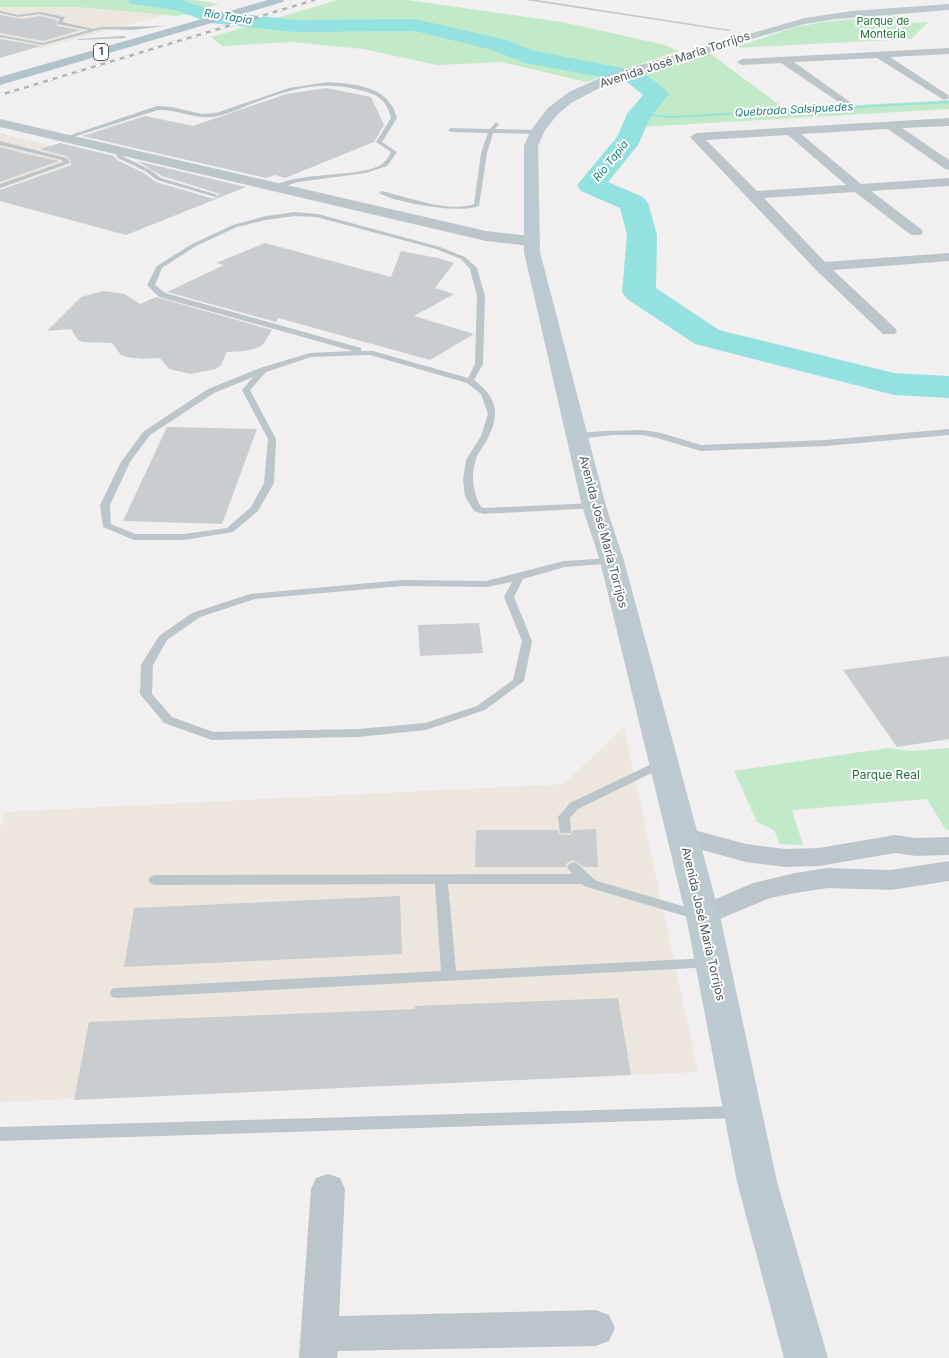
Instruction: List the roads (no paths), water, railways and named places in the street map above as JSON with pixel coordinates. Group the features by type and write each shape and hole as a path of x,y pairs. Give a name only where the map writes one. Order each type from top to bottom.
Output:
{"main road":[{"path":"241,6 284,1"},
{"name":"1","path":"0,72 241,6"},
{"name":"1","path":"0,80 202,22 241,6"},
{"name":"Avenida José María Torrijos","path":"806,1358 757,1182 703,916 612,561 594,506 576,436 530,241 531,146 535,132 541,123 559,105 575,95 640,69 788,24 866,13 947,8"}],"street":[{"path":"742,62 949,51"},
{"path":"878,54 944,97"},
{"path":"782,60 846,104"},
{"path":"889,331 821,267 754,195 696,137 949,122"},
{"path":"0,123 486,236 530,241"},
{"path":"890,126 949,166"},
{"path":"791,132 858,188 916,232"},
{"path":"754,195 949,182"},
{"path":"821,267 946,260"},
{"path":"683,836 746,853 785,858 819,858 894,844 916,847 949,846"},
{"path":"916,847 925,860 939,872"},
{"path":"865,848 862,856 863,864 868,872 877,879"},
{"path":"703,916 763,890 795,883 828,878 913,878 939,872"},
{"path":"328,1190 319,1346 596,1328"}],"lane":[{"path":"528,0 729,30"},
{"path":"0,12 18,16 40,13 63,18 59,23 95,30"},
{"path":"0,36 43,44 107,27 120,29 164,26"},
{"path":"70,37 81,39 124,37"},
{"path":"81,39 88,45"},
{"path":"65,138 157,108 217,115 296,86 310,83 328,82 362,88 383,96 392,106 394,118 379,142 394,152 385,165 364,172 297,180 276,187"},
{"path":"382,193 458,209 473,209 477,205 481,159 490,132 496,124"},
{"path":"451,130 535,132"},
{"path":"0,143 64,159 67,163 0,186"},
{"path":"124,152 118,155 147,170 159,179 215,195"},
{"path":"470,381 479,364 481,296 473,268 463,258 438,248 316,215 295,214 266,218 235,226 194,245 159,267 151,285 162,296 470,381 485,393 492,414 485,436 470,460 468,480 470,496 477,509 483,511 594,506"},
{"path":"301,334 310,347 310,355"},
{"path":"263,370 246,390 272,438 269,483 255,509 230,530 184,537 134,537 106,525 106,505 126,462 147,434 211,391 263,370 310,355 370,354"},
{"path":"576,436 651,434 671,438 683,444 701,448 826,443 949,432"},
{"path":"519,577 510,597 527,641 518,681 481,708 426,726 358,733 212,736 168,720 146,694 148,665 163,638 196,615 254,596 402,583 486,584 564,564 612,561"},
{"path":"565,830 564,817 574,806 664,763"},
{"path":"574,867 583,879"},
{"path":"155,880 583,879 608,889 703,916"},
{"path":"442,880 449,976"},
{"path":"117,993 712,963"},
{"path":"0,1134 743,1112"}],"waterway":[{"name":"Quebrada Salsipuedes","path":"138,0 178,5 211,17 296,26 415,25 499,45 525,56 634,77 657,94 639,114 629,139 591,185 633,203 642,235 639,292 707,337 894,384 949,387"},
{"name":"Quebrada Salsipuedes","path":"639,114 671,117 949,102"}],"railway":[{"path":"0,95 314,0"}],"water label":[{"name":"Río Tapia","path":"228,17"},
{"name":"Río Tapia","path":"611,161"}],"park label":[{"name":"Parque de Monteria","path":"883,28"},
{"name":"Parque Real","path":"886,775"}]}
